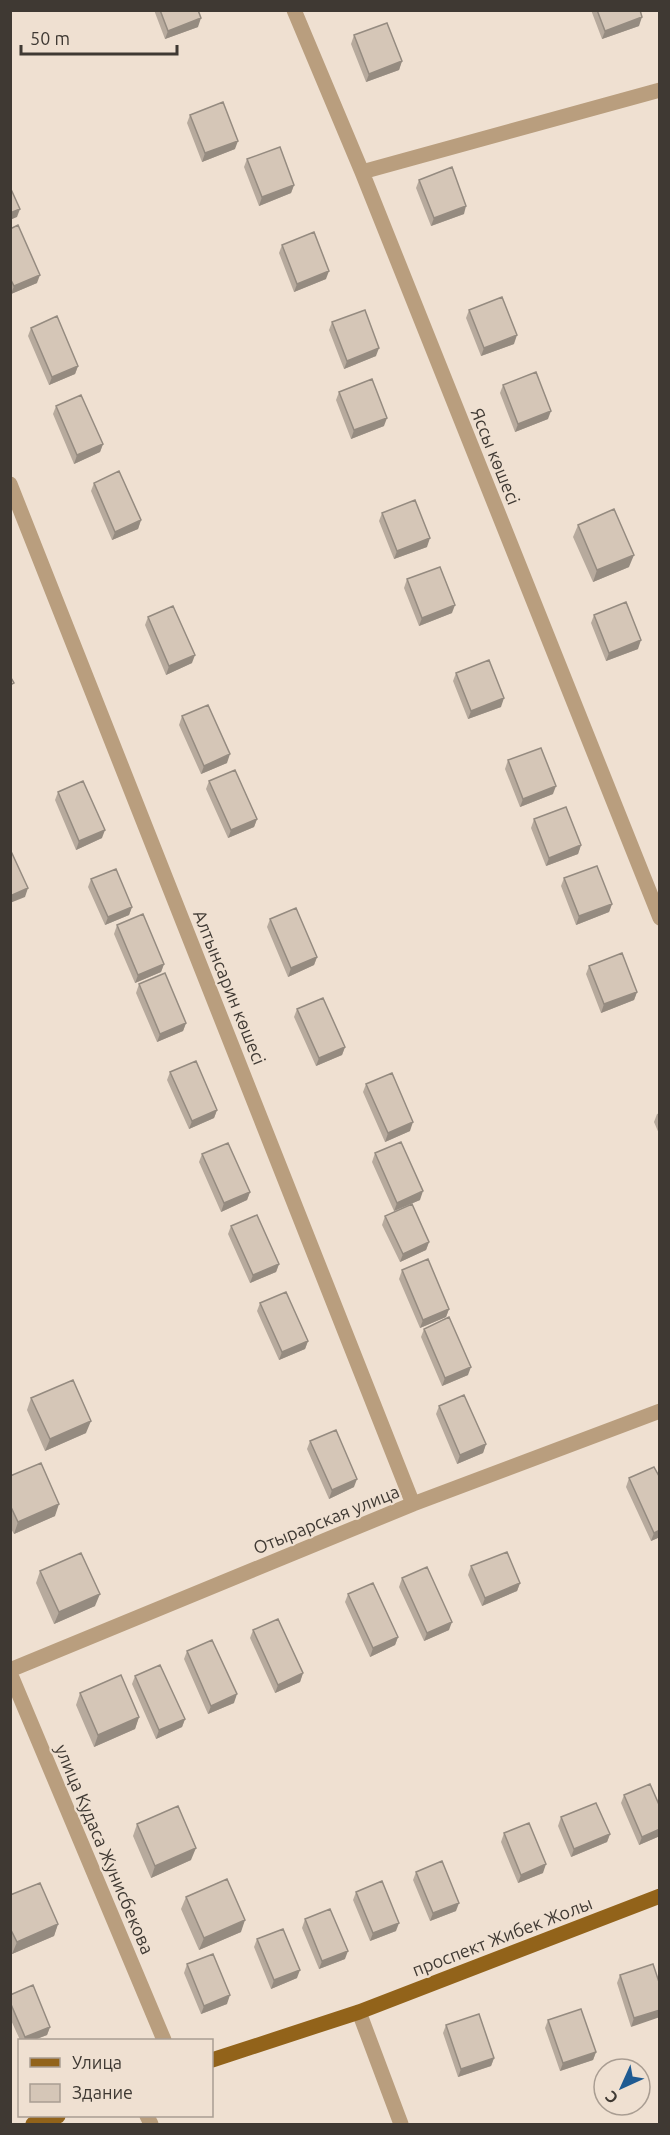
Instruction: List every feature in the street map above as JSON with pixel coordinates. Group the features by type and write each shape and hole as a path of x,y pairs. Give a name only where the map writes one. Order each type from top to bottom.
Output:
{"main road":[{"name":"проспект Жибек Жолы","path":"213,2060 359,2012 660,1896"},
{"path":"33,2124 52,2117"}],"street":[{"name":"Яссы көшесі","path":"294,10 362,172 660,918"},
{"path":"362,172 660,90"},
{"name":"Алтынсарин көшесі","path":"10,484 413,1504"},
{"name":"Отырарская улица","path":"10,1671 413,1504 660,1411"},
{"name":"улица Кудаса Жунисбекова","path":"10,1671 164,2039"},
{"path":"359,2012 401,2124"}],"building":[{"path":"160,10 198,10 201,18 168,31"},
{"path":"597,10 640,10 642,17 605,31"},
{"path":"387,23 402,61 369,74 354,35"},
{"path":"223,102 238,141 205,153 190,115"},
{"path":"280,147 294,185 262,197 247,159"},
{"path":"452,167 466,206 434,218 419,180"},
{"path":"10,187 20,209 10,213"},
{"path":"18,225 40,275 14,286 10,278 10,229"},
{"path":"314,232 329,271 297,284 282,245"},
{"path":"502,297 517,335 484,348 469,310"},
{"path":"365,310 379,348 347,361 332,322"},
{"path":"57,316 78,366 52,377 31,328"},
{"path":"536,372 551,411 518,424 503,385"},
{"path":"372,379 387,418 354,430 339,392"},
{"path":"81,395 103,444 77,455 56,406"},
{"path":"119,471 141,520 115,532 94,483"},
{"path":"415,500 430,538 397,551 382,513"},
{"path":"614,509 634,555 597,570 578,525"},
{"path":"440,567 455,605 422,618 407,579"},
{"path":"626,602 641,640 609,653 594,615"},
{"path":"173,606 195,655 169,666 148,617"},
{"path":"489,660 504,698 471,711 456,673"},
{"path":"208,705 230,754 204,766 182,716"},
{"path":"541,748 556,786 523,799 508,760"},
{"path":"235,770 257,819 231,830 209,781"},
{"path":"83,781 105,830 79,841 58,792"},
{"path":"566,807 581,845 549,858 534,819"},
{"path":"10,849 28,888 10,896"},
{"path":"597,866 612,904 579,916 564,878"},
{"path":"116,869 132,907 108,917 91,879"},
{"path":"296,908 317,957 291,968 270,919"},
{"path":"143,914 164,964 138,975 117,925"},
{"path":"622,953 637,992 604,1004 589,966"},
{"path":"165,973 186,1023 160,1034 139,984"},
{"path":"323,998 345,1047 319,1058 297,1009"},
{"path":"196,1061 217,1110 192,1121 170,1072"},
{"path":"392,1073 413,1122 388,1133 366,1084"},
{"path":"401,1142 423,1191 397,1203 375,1153"},
{"path":"228,1143 250,1192 224,1203 202,1154"},
{"path":"412,1204 429,1242 403,1254 385,1216"},
{"path":"257,1215 279,1264 253,1275 231,1226"},
{"path":"428,1259 449,1309 423,1320 402,1270"},
{"path":"286,1292 308,1341 282,1352 260,1303"},
{"path":"449,1317 471,1367 445,1378 424,1329"},
{"path":"73,1380 91,1421 50,1439 31,1398"},
{"path":"464,1395 486,1444 460,1455 439,1406"},
{"path":"336,1430 357,1479 332,1490 310,1441"},
{"path":"41,1463 59,1504 18,1522 10,1505 10,1476"},
{"path":"654,1467 660,1478 660,1530 654,1533 629,1478"},
{"path":"507,1552 520,1583 485,1598 471,1566"},
{"path":"81,1553 100,1594 59,1612 40,1571"},
{"path":"427,1567 452,1622 427,1633 402,1578"},
{"path":"373,1583 398,1637 373,1648 348,1594"},
{"path":"278,1619 303,1673 278,1685 253,1630"},
{"path":"212,1640 237,1694 211,1706 187,1651"},
{"path":"160,1665 185,1719 159,1730 135,1676"},
{"path":"121,1675 139,1717 98,1735 80,1693"},
{"path":"650,1784 660,1807 660,1829 642,1837 624,1795"},
{"path":"596,1803 610,1834 574,1849 561,1817"},
{"path":"178,1806 196,1848 155,1866 137,1824"},
{"path":"529,1823 546,1864 521,1875 504,1833"},
{"path":"442,1861 459,1903 433,1913 416,1872"},
{"path":"227,1879 245,1920 204,1938 186,1897"},
{"path":"382,1881 399,1923 373,1933 356,1892"},
{"path":"40,1883 58,1924 17,1942 10,1928 10,1895"},
{"path":"330,1909 348,1951 322,1961 305,1919"},
{"path":"283,1929 300,1970 274,1980 257,1939"},
{"path":"213,1954 230,1995 204,2006 187,1964"},
{"path":"653,1964 660,1985 660,2010 634,2018 620,1975"},
{"path":"33,1985 50,2027 25,2037 10,2002 10,1995"},
{"path":"581,2009 596,2052 563,2063 548,2020"},
{"path":"479,2014 494,2058 461,2069 446,2025"}]}
